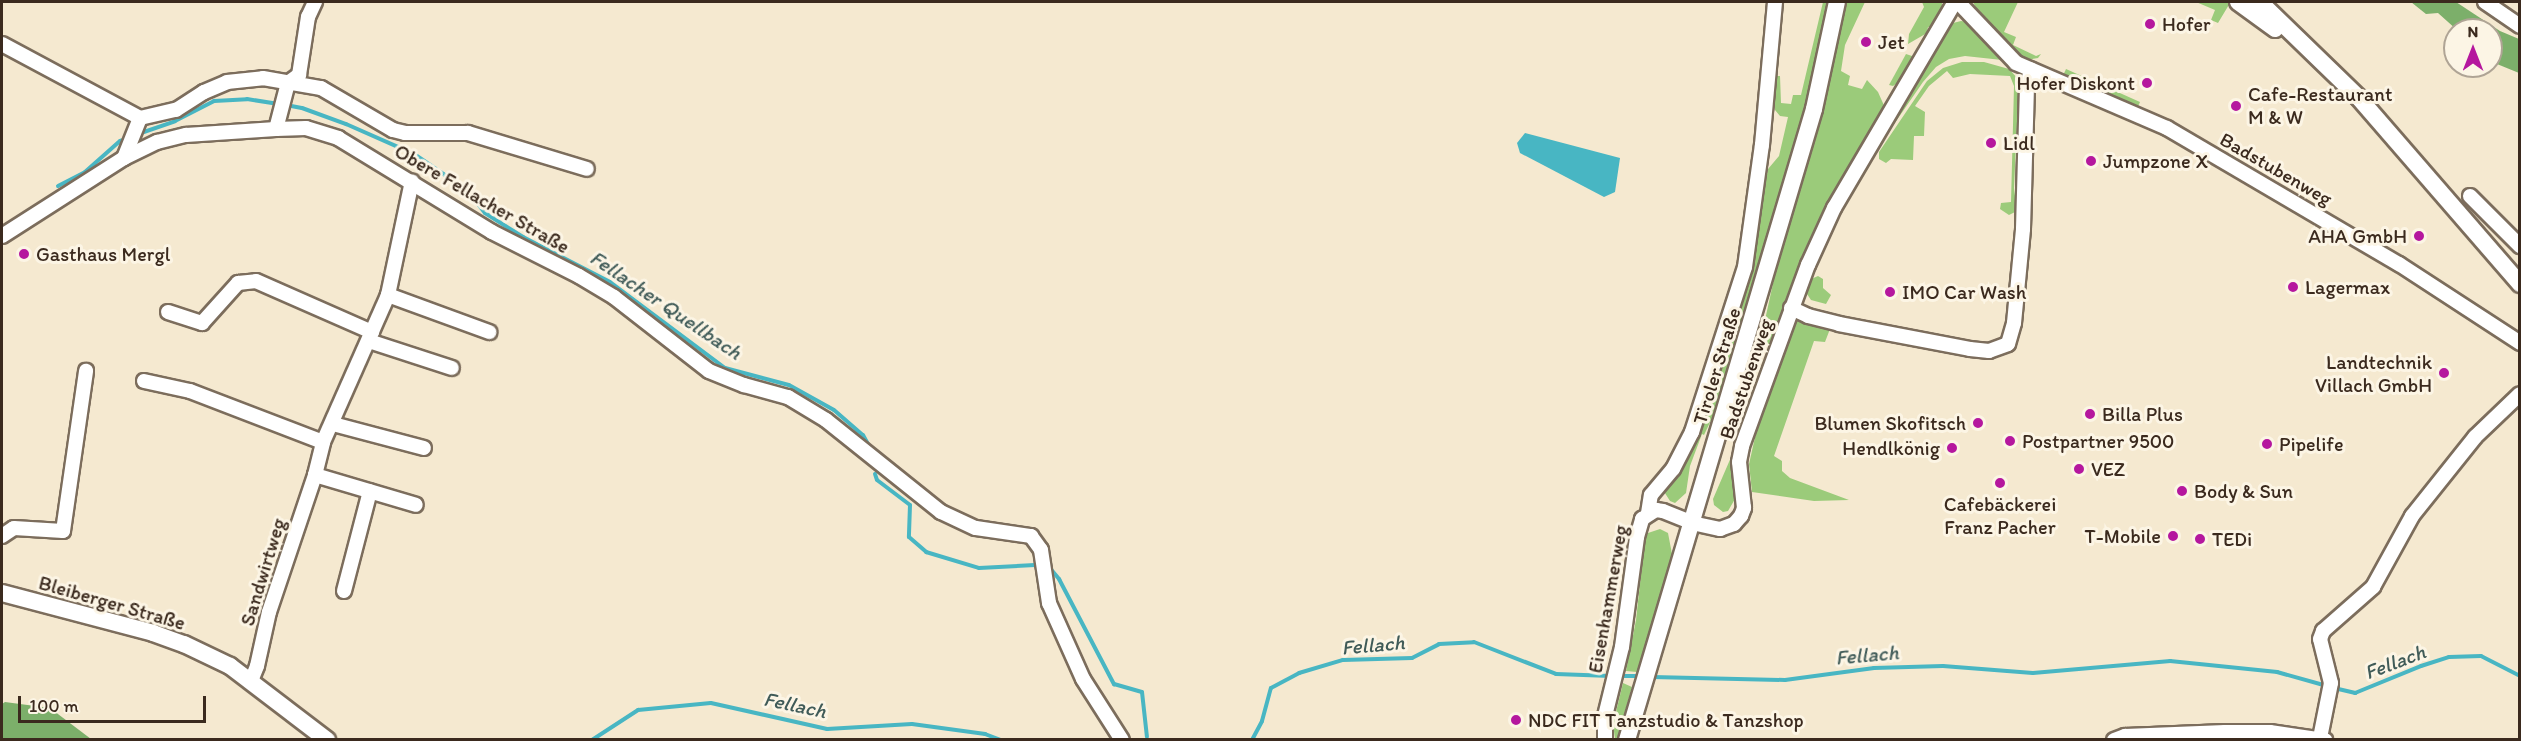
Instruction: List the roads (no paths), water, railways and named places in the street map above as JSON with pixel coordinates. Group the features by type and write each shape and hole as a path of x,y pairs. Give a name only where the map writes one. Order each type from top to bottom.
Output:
{"main road":[{"name":"Tiroler Straße","path":"1627,740 1814,109 1837,2"},
{"path":"2238,2 2262,18 2290,43 2319,58"},
{"path":"2260,2 2359,98 2520,284"},
{"name":"Bleiberger Straße","path":"2,593 170,638 230,666 327,740"}],"street":[{"path":"276,129 288,83 299,75 308,17 315,2"},
{"path":"1648,513 1651,495 1673,469 1692,432 1745,267 1762,145 1775,2"},
{"name":"Badstubenweg","path":"1692,523 1720,529 1734,524 1741,516 1744,508 1740,462 1742,446 1791,308 1834,207 1957,2 2016,63 2167,129 2399,264 2520,343"},
{"path":"2485,2 2520,26"},
{"path":"2,44 138,122 176,110 204,92 227,82 263,78 321,88 393,130 405,133 468,133 587,169"},
{"name":"Badstubenweg","path":"1791,308 1808,316 1839,324 1970,349 1989,351 2008,344 2014,322 2023,229 2027,85 2031,70"},
{"path":"127,152 138,122"},
{"name":"Obere Fellacher Straße","path":"2,236 127,152 157,142 186,135 276,129 306,129 322,132 412,181 492,232 579,276 618,299 709,371 744,385 788,397 826,420 941,512 976,528 1031,536 1041,550 1049,603 1053,614 1083,679 1122,740"},
{"name":"Sandwirtweg","path":"250,681 255,673 268,612 315,475 323,442 333,424 388,295 412,181"},
{"path":"2470,196 2520,246"},
{"path":"168,312 202,323 238,283 256,281 370,337 452,368"},
{"path":"388,295 489,332"},
{"path":"2,536 14,528 63,531 86,371"},
{"path":"144,381 190,391 323,442"},
{"path":"2114,740 2125,736 2225,732 2271,732 2323,739 2330,688 2320,639 2323,631 2373,587 2412,516 2475,437 2520,394"},
{"path":"333,424 424,448"},
{"path":"315,475 416,505"},
{"path":"344,591 370,491"},
{"name":"Eisenhammerweg","path":"1605,740 1605,716 1617,669 1631,595 1637,537 1642,519 1648,513 1663,511 1692,523"}],"water":[{"path":"1525,133 1620,158 1615,192 1604,197 1520,153 1517,143"}],"waterway":[{"name":"Fellacher Quellbach","path":"138,134 175,121 214,101 247,99 279,104"},
{"name":"Fellacher Quellbach","path":"286,105 302,108 346,124 414,154 467,190 485,213 523,237 610,282 725,368 789,385 834,410 863,435 869,446"},
{"name":"Fellacher Quellbach","path":"58,186 85,172 120,141 128,138"},
{"name":"Fellacher Quellbach","path":"875,474 877,480 910,505 909,537 926,552 979,568 1035,565"},
{"name":"Fellacher Quellbach","path":"1049,567 1059,579 1114,684 1142,692 1147,737"},
{"name":"Fellach","path":"1252,740 1262,721 1271,688 1299,673 1343,660 1412,658 1439,644 1474,642 1556,674 1611,676"},
{"name":"Fellach","path":"2334,688 2355,693 2449,657 2481,656 2520,676"},
{"name":"Fellach","path":"1652,677 1785,680 1874,668 1943,666 2033,673 2170,661 2277,672 2327,686"},
{"name":"Fellach","path":"1619,676 1641,676"},
{"name":"Fellach","path":"592,740 638,710 711,703 827,729 912,724 985,734 1001,740"}],"place":[{"name":"Hofer","path":"2150,24"},
{"name":"Jet","path":"1866,42"},
{"name":"Hofer Diskont","path":"2147,83"},
{"name":"Cafe-Restaurant M & W","path":"2236,106"},
{"name":"Lidl","path":"1991,143"},
{"name":"Jumpzone X","path":"2091,161"},
{"name":"AHA GmbH","path":"2419,236"},
{"name":"Gasthaus Mergl","path":"24,254"},
{"name":"Lagermax","path":"2293,287"},
{"name":"IMO Car Wash","path":"1890,292"},
{"name":"Landtechnik Villach GmbH","path":"2444,373"},
{"name":"Billa Plus","path":"2090,414"},
{"name":"Blumen Skofitsch","path":"1978,423"},
{"name":"Postpartner 9500","path":"2010,441"},
{"name":"Pipelife","path":"2267,444"},
{"name":"Hendlkönig","path":"1952,448"},
{"name":"VEZ","path":"2079,469"},
{"name":"Cafebäckerei Franz Pacher","path":"2000,483"},
{"name":"Body & Sun","path":"2182,491"},
{"name":"T-Mobile","path":"2173,536"},
{"name":"TEDi","path":"2200,539"},
{"name":"NDC FIT Tanzstudio & Tanzshop","path":"1516,720"}]}
